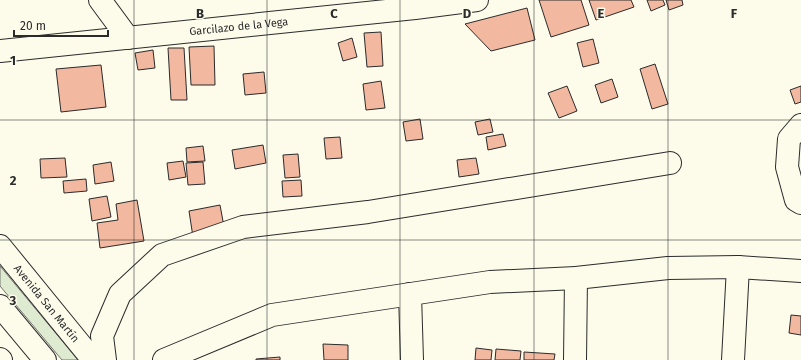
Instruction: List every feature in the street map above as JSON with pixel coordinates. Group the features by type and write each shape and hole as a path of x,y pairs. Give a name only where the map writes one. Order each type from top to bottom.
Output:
{"street":[{"path":"100,0 128,38"},
{"name":"Garcilazo de la Vega","path":"0,52 412,4 477,0"},
{"path":"801,125 789,139 787,167 796,200 801,203"},
{"path":"105,360 102,336 120,294 162,255 242,227 368,212 670,163"},
{"name":"Avenida San Martín","path":"0,246 93,360"},
{"path":"164,360 272,315 490,282 576,278 668,268 738,267 801,271"},
{"path":"733,360 738,267"},
{"path":"575,360 576,278"},
{"path":"410,294 412,360"},
{"path":"0,306 45,360"}],"green space":[{"path":"0,266 78,360 62,360 0,286"}],"building":[{"path":"539,0 581,0 589,25 551,37"},
{"path":"589,0 631,0 634,7 596,20"},
{"path":"647,0 663,0 665,5 651,11"},
{"path":"666,0 682,0 683,5 669,10"},
{"path":"527,8 535,40 491,51 465,24"},
{"path":"381,32 383,66 367,67 364,33"},
{"path":"352,38 357,57 343,61 338,43"},
{"path":"593,39 599,63 583,67 577,43"},
{"path":"214,46 215,85 191,85 189,47"},
{"path":"168,48 184,48 187,100 171,100"},
{"path":"153,50 155,68 138,70 135,53"},
{"path":"655,64 668,104 652,109 640,69"},
{"path":"101,65 106,107 61,112 56,69"},
{"path":"264,72 266,93 245,95 243,74"},
{"path":"612,79 618,97 601,103 595,85"},
{"path":"381,81 385,108 366,110 363,84"},
{"path":"567,86 577,111 559,118 548,93"},
{"path":"801,86 801,102 795,104 790,90"},
{"path":"420,119 423,139 406,141 403,122"},
{"path":"490,119 493,132 478,135 475,122"},
{"path":"503,134 506,146 488,150 486,137"},
{"path":"340,137 342,158 326,159 324,138"},
{"path":"263,145 266,163 235,169 232,150"},
{"path":"203,146 205,161 187,162 186,148"},
{"path":"298,154 300,177 285,178 283,155"},
{"path":"65,158 67,177 41,178 40,159"},
{"path":"476,158 479,174 459,177 457,160"},
{"path":"183,161 186,177 169,180 167,163"},
{"path":"111,162 114,181 95,184 93,165"},
{"path":"203,162 205,184 188,185 186,163"},
{"path":"86,179 87,191 64,193 63,181"},
{"path":"301,180 302,196 283,197 282,181"},
{"path":"107,196 111,217 92,221 89,199"},
{"path":"137,200 144,241 100,248 97,223 118,220 116,204"},
{"path":"220,205 225,232 193,237 189,211"},
{"path":"791,315 801,316 801,335 789,333"},
{"path":"323,344 348,345 348,360 324,360"},
{"path":"476,348 492,350 491,360 475,360"},
{"path":"496,349 521,351 520,360 495,360"},
{"path":"524,352 555,354 554,360 524,360"},
{"path":"280,357 280,360 256,360 256,359"}]}
